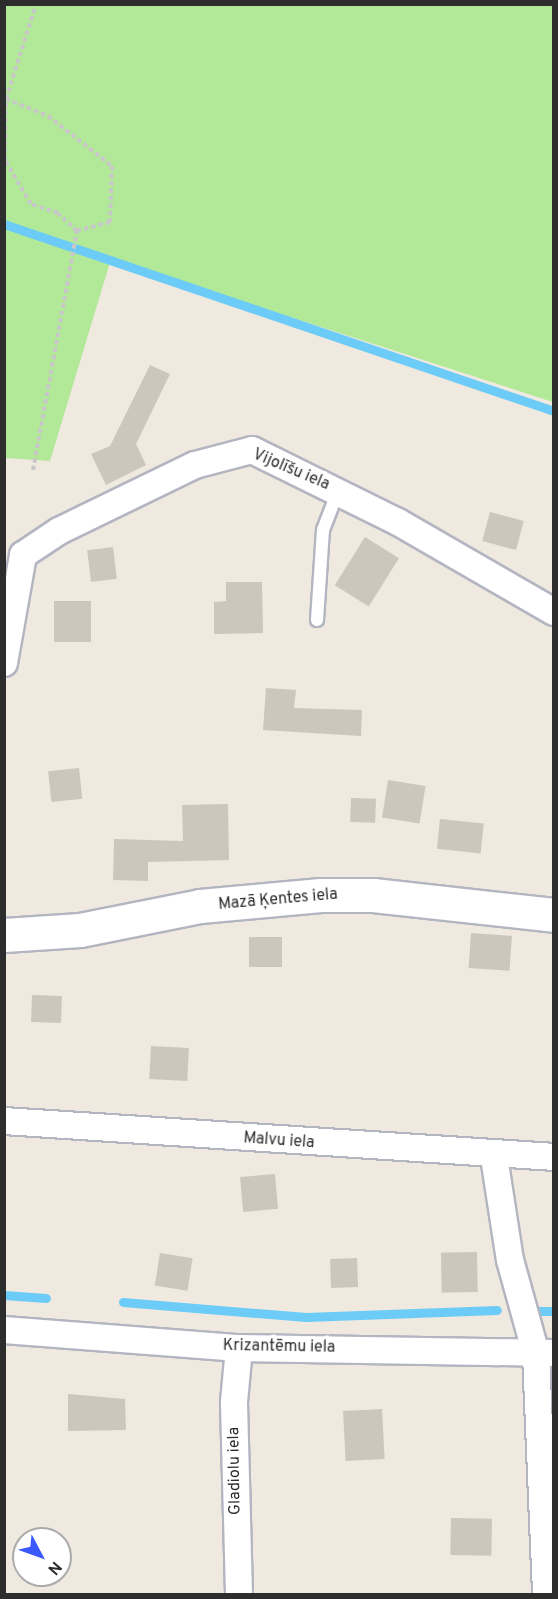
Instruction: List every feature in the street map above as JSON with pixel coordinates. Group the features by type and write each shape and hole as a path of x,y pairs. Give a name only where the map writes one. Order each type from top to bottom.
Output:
{"street":[{"name":"Vijolīšu iela","path":"4,663 23,555 85,518 195,465 252,450 338,491 554,612"},
{"name":"Mazā Ķentes iela","path":"4,935 80,930 200,906 321,895 373,895 554,915"},
{"name":"Malvu iela","path":"4,1121 494,1156 554,1157"},
{"path":"494,1156 510,1260 545,1354 546,1594"},
{"name":"Krizantēmu iela","path":"4,1330 239,1348 545,1354"},
{"name":"Gladiolu iela","path":"239,1348 234,1402 239,1594"}],"lane":[{"path":"317,620 323,530 338,491"}],"path":[{"path":"36,4 6,99 6,160 31,204 58,213 77,231"},
{"path":"6,99 48,116 112,166 110,222 77,231"},
{"path":"33,470 77,231"}],"green space":[{"path":"4,5 553,5 553,402 111,259 50,461 5,458"}],"building":[{"path":"150,365 170,374 136,444 146,465 106,485 91,454 110,446"},
{"path":"490,512 524,521 516,550 482,541"},
{"path":"365,537 399,558 369,607 335,585"},
{"path":"113,547 117,579 91,582 87,550"},
{"path":"226,582 262,582 263,633 214,634 214,602 226,601"},
{"path":"54,601 91,601 91,642 54,642"},
{"path":"266,688 296,690 294,708 362,710 361,736 263,730"},
{"path":"79,768 82,799 51,802 48,771"},
{"path":"388,780 426,786 420,823 382,818"},
{"path":"351,798 376,799 375,823 350,822"},
{"path":"228,804 229,860 148,862 148,881 113,880 114,839 183,841 182,805"},
{"path":"440,819 484,824 481,853 437,849"},
{"path":"471,933 512,936 509,971 469,968"},
{"path":"249,937 282,937 282,967 249,967"},
{"path":"32,995 62,996 61,1023 31,1022"},
{"path":"151,1046 189,1048 187,1081 149,1079"},
{"path":"275,1174 278,1209 243,1212 240,1177"},
{"path":"477,1252 478,1292 442,1293 441,1253"},
{"path":"160,1253 193,1258 187,1291 155,1286"},
{"path":"357,1258 358,1287 331,1288 330,1259"},
{"path":"68,1394 125,1399 126,1430 68,1431"},
{"path":"382,1409 385,1459 346,1461 343,1411"},
{"path":"451,1518 492,1519 491,1556 450,1555"}],"waterway":[{"path":"4,224 554,411"},
{"path":"4,1295 46,1298"},
{"path":"123,1302 306,1317 497,1310"},
{"path":"540,1311 554,1311"}]}
